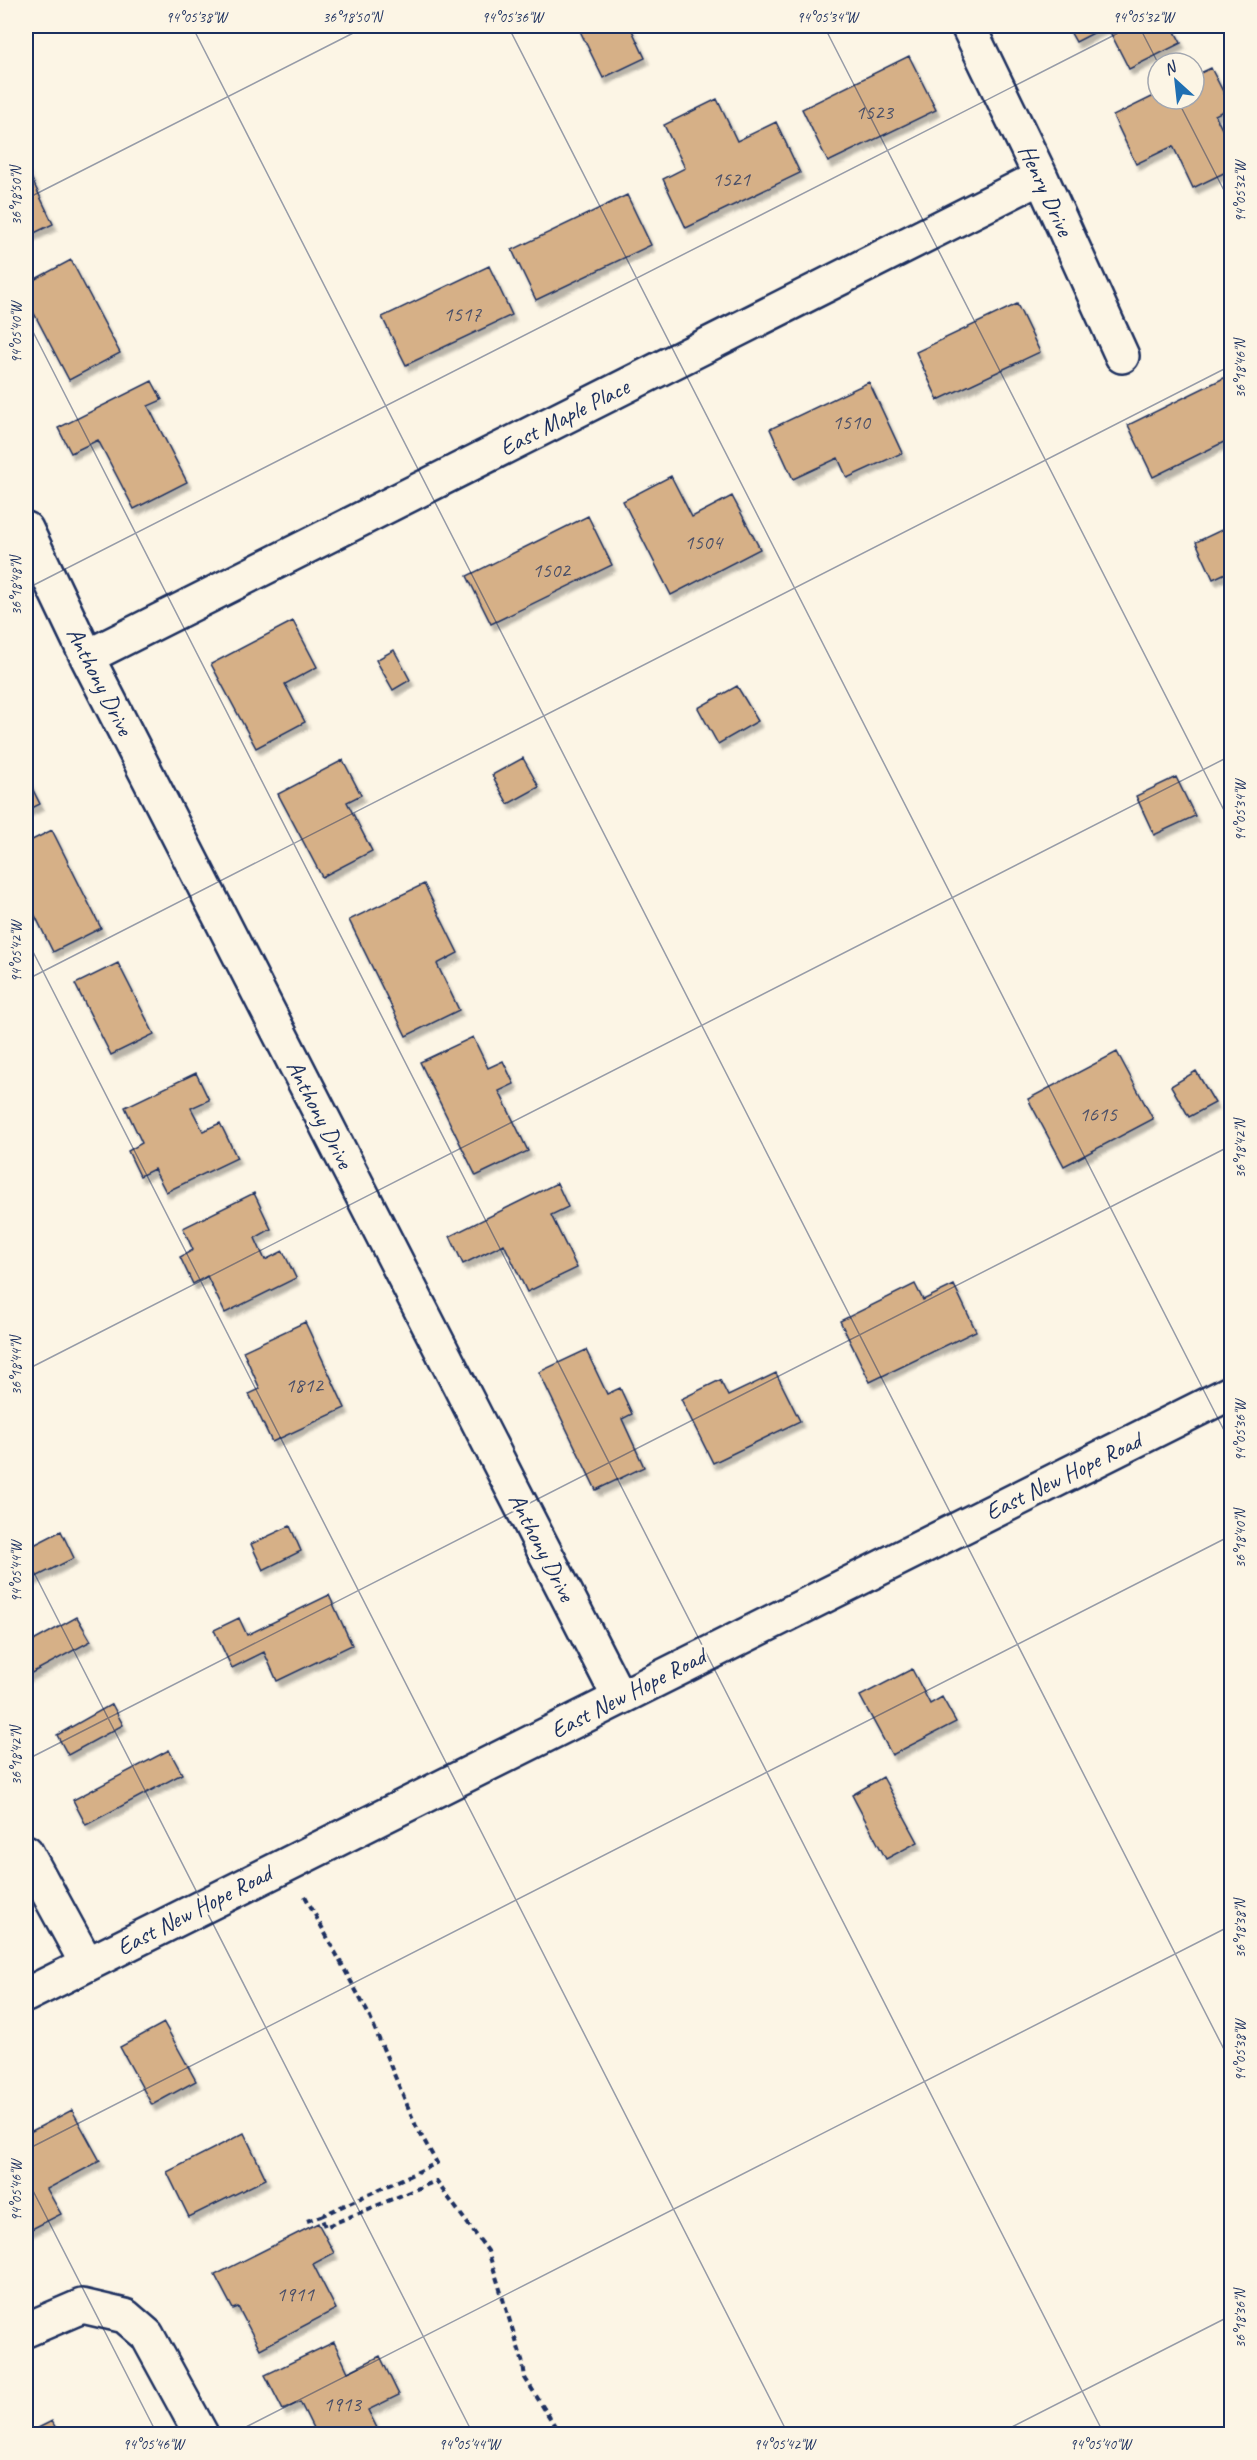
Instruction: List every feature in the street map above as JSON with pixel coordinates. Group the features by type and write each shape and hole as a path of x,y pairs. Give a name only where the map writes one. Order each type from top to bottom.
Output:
{"street":[{"name":"Henry Drive","path":"968,26 1041,177 1122,356"},
{"name":"East Maple Place","path":"87,657 1041,177"},
{"name":"Anthony Drive","path":"26,529 87,657 619,1697"},
{"name":"East New Hope Road","path":"26,1995 1232,1392"},
{"path":"26,1852 87,1964"},
{"path":"26,2330 82,2306 125,2316 147,2335 201,2434"}],"path":[{"path":"302,1892 368,2013 416,2126 437,2163 307,2221"},
{"path":"321,2216 326,2227 436,2181 488,2251 523,2363 525,2378 560,2434"}],"building":[{"path":"587,26 630,26 645,58 603,78 579,29"},
{"path":"1067,26 1107,26 1076,42"},
{"path":"1107,26 1172,26 1181,43 1165,51 1146,51 1146,60 1129,69"},
{"path":"909,56 936,110 828,162 802,109"},
{"path":"1211,68 1231,107 1215,115 1232,149 1232,169 1193,188 1173,146 1136,164 1113,116 1146,100 1146,111 1206,111 1206,70"},
{"path":"717,99 737,141 776,122 800,173 686,228 663,179 685,168 664,125"},
{"path":"26,167 53,224 26,237"},
{"path":"627,195 651,245 536,300 512,250"},
{"path":"71,260 120,353 69,380 26,298 26,284"},
{"path":"489,266 512,315 406,365 382,317"},
{"path":"1017,304 1040,352 938,400 916,352"},
{"path":"1232,374 1232,438 1153,477 1128,425"},
{"path":"152,381 162,400 148,406 187,482 134,509 98,440 71,453 58,428"},
{"path":"869,382 902,453 847,478 838,458 793,479 770,429"},
{"path":"671,476 692,517 732,496 760,549 671,595 623,501"},
{"path":"588,516 612,565 491,624 467,576"},
{"path":"1230,526 1232,570 1213,579 1196,542"},
{"path":"293,621 317,667 285,684 305,722 256,748 211,664"},
{"path":"394,650 410,680 393,690 376,660"},
{"path":"737,686 758,721 718,744 698,708"},
{"path":"523,758 539,787 508,804 492,775"},
{"path":"343,760 361,795 347,802 372,851 322,877 278,794"},
{"path":"26,776 40,804 26,811"},
{"path":"1176,777 1195,816 1154,835 1136,796"},
{"path":"52,830 101,928 53,952 26,897 26,843"},
{"path":"424,884 458,953 437,964 459,1010 406,1036 349,920"},
{"path":"118,963 154,1034 111,1055 75,984"},
{"path":"473,1037 488,1068 503,1061 514,1084 499,1091 528,1151 476,1176 420,1062"},
{"path":"1117,1052 1153,1119 1064,1166 1028,1099"},
{"path":"1196,1071 1215,1103 1189,1117 1171,1086"},
{"path":"196,1073 209,1100 191,1108 203,1131 220,1123 237,1158 166,1192 154,1169 140,1176 128,1151 142,1143 125,1107"},
{"path":"557,1183 568,1207 551,1215 577,1268 527,1292 504,1244 463,1264 450,1236"},
{"path":"254,1193 271,1229 255,1238 265,1260 283,1251 296,1278 225,1313 207,1276 193,1284 180,1257 193,1250 183,1228"},
{"path":"915,1284 923,1300 954,1285 976,1331 870,1382 840,1321"},
{"path":"305,1322 345,1408 272,1442 249,1394 260,1389 243,1351"},
{"path":"586,1350 607,1394 620,1388 632,1414 622,1419 644,1467 596,1490 539,1372"},
{"path":"776,1373 800,1421 713,1463 681,1399 720,1380 728,1396"},
{"path":"290,1526 301,1551 263,1570 251,1544"},
{"path":"61,1531 74,1558 26,1582 26,1549"},
{"path":"329,1595 352,1645 277,1681 264,1652 232,1668 214,1630 239,1618 247,1635"},
{"path":"77,1617 91,1641 26,1676 26,1645"},
{"path":"912,1669 930,1704 942,1697 956,1722 892,1755 860,1696"},
{"path":"112,1704 123,1725 68,1755 57,1735"},
{"path":"169,1750 182,1774 86,1825 73,1800"},
{"path":"883,1777 918,1842 886,1859 852,1795"},
{"path":"164,2023 196,2081 152,2105 120,2047"},
{"path":"72,2110 100,2161 47,2189 61,2214 26,2232 26,2134"},
{"path":"244,2133 266,2179 189,2217 167,2172"},
{"path":"318,2223 334,2253 313,2264 336,2309 260,2349 238,2307 233,2309 215,2275"},
{"path":"334,2342 348,2372 380,2356 399,2395 368,2410 378,2430 369,2434 316,2434 300,2402 283,2410 265,2375"},
{"path":"52,2421 59,2434 26,2434"}]}
